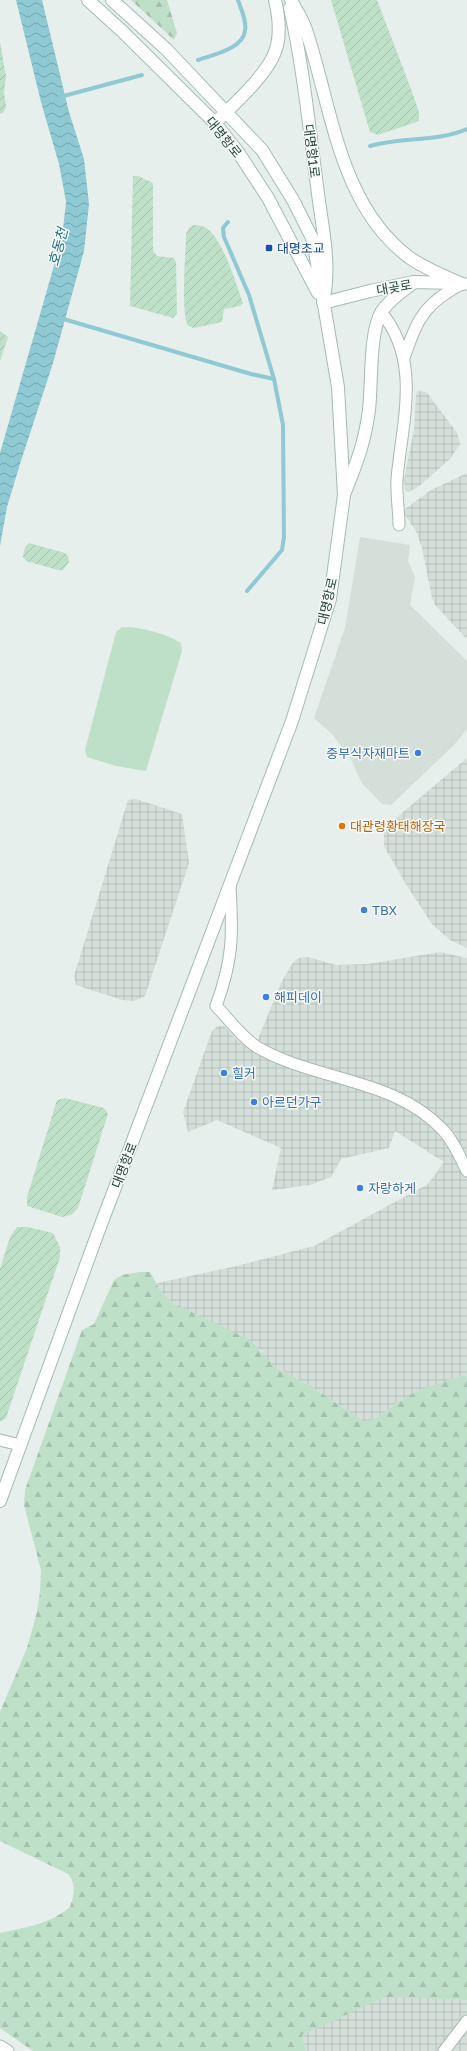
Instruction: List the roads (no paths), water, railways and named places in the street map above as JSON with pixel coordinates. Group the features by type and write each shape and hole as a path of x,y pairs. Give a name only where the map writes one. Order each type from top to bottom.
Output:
{"main road":[{"name":"대명항로","path":"88,0 122,31 215,123 238,152 268,198 323,303"},
{"name":"대명항로","path":"0,1501 292,721 330,599 344,495 338,388 313,240 294,200 262,150 227,111 166,49 112,0"},
{"path":"215,123 256,80 275,54 279,39 275,0"},
{"path":"290,0 306,28 344,161 361,199 382,230 410,257 431,270 465,284"},
{"name":"대명항1로","path":"290,0 298,45 327,273 323,303"},
{"path":"344,495 362,450 369,409 371,362 375,334 382,312 392,300 414,282"},
{"name":"대곶로","path":"323,303 414,282 465,284"}],"street":[{"path":"404,358 414,329 423,312 433,302 465,284"},
{"path":"382,312 392,324 399,339 404,358 407,389 405,425 397,482 398,525"},
{"name":"대명항로","path":"230,886 232,942 228,972 216,1006 246,1038 270,1054 370,1088 404,1102 422,1112 443,1129 467,1171"},
{"path":"0,1440 20,1445"},
{"path":"444,2051 467,2021"},
{"path":"0,2046 8,2051"}],"water":[{"path":"16,0 42,0 69,112 84,159 89,204 84,251 53,363 7,507 0,546 0,453 62,238 66,202 59,164 41,102"}],"waterway":[{"path":"198,60 233,47 243,37 245,23 238,0"},
{"path":"60,97 142,75"},
{"path":"370,146 394,141 443,136 467,129"},
{"path":"228,222 223,228 224,237 249,295 274,379"},
{"path":"60,318 251,374 274,379 283,425 284,537 282,550 247,591"}],"place":[{"name":"대명초교","path":"269,248"},
{"name":"중부식자재마트","path":"418,753"},
{"name":"대관령황태해장국","path":"342,826"},
{"name":"TBX","path":"364,910"},
{"name":"해피데이","path":"266,997"},
{"name":"힐커","path":"224,1073"},
{"name":"아르던가구","path":"254,1102"},
{"name":"자랑하게","path":"360,1188"}],"water label":[{"name":"호동천","path":"58,247"}]}
